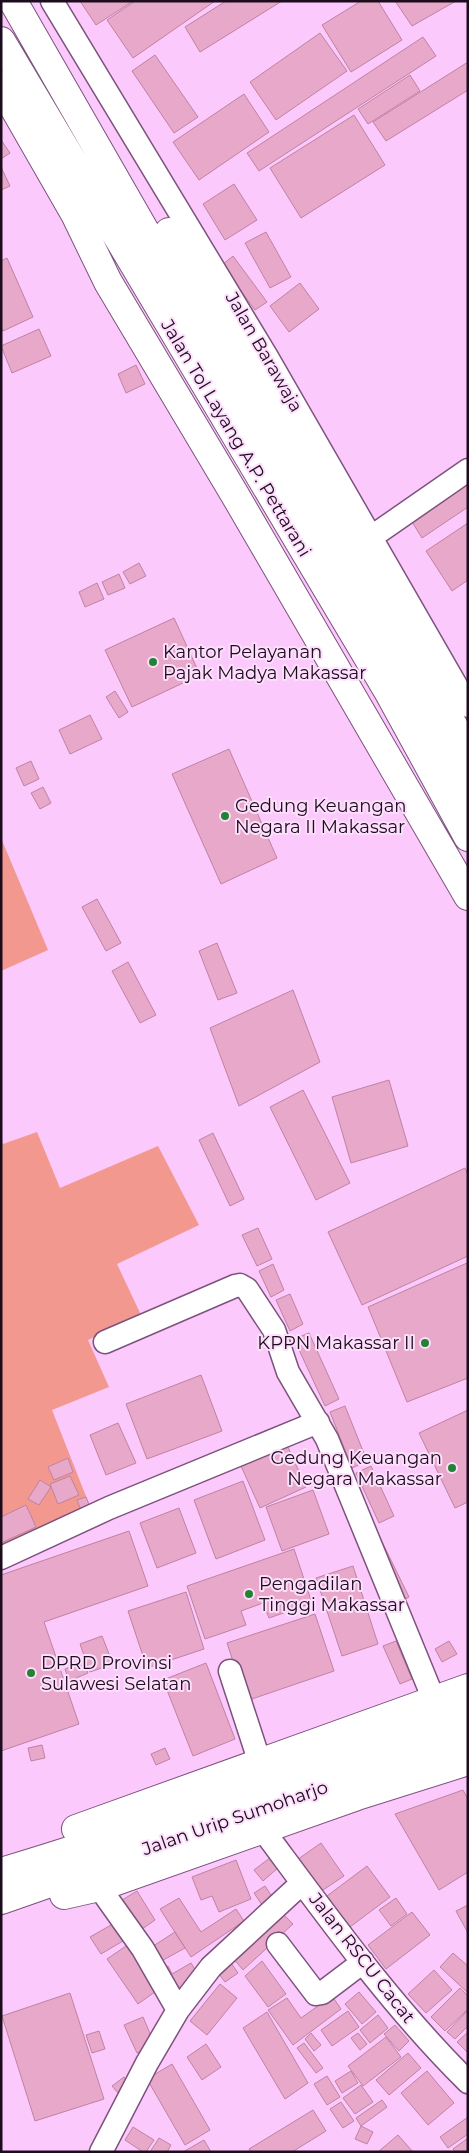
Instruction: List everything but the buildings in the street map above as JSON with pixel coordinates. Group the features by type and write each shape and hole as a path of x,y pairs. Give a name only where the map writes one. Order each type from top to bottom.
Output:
{"highway":[{"name":"Jalan Tol Layang A.P. Pettarani","path":"13,1 468,794"},
{"path":"25,1 106,126 468,751"},
{"name":"Jalan Tol Layang A.P. Pettarani","path":"1,41 388,691 468,837"},
{"path":"1,85 75,214 108,282 230,486 468,896"},
{"path":"468,1688 75,1829 18,1876 55,1897 99,1887 358,1796 468,1761"},
{"name":"Jalan Urip Sumoharjo","path":"133,1842 315,1766 468,1708"},
{"name":"Jalan Urip Sumoharjo","path":"1,1900 18,1876 331,1785 468,1734"}],"street":[{"name":"Jalan Barawaja","path":"52,1 207,254 468,706"},
{"path":"1,111 108,282"},
{"path":"370,538 468,470"},
{"path":"105,1342 235,1286 244,1286 274,1330 288,1372 318,1422 434,1700"},
{"path":"1,1558 109,1508 318,1422"},
{"path":"230,1671 260,1762"},
{"name":"Jalan RSCU Cacat","path":"263,1830 363,1962 433,2046 468,2082"},
{"path":"101,2152 147,2063 178,2010 211,1967 302,1883"},
{"path":"99,1887 143,1949 178,2010"},
{"path":"278,1944 316,1994 322,1993 363,1962"}],"shaded area":[{"path":"1,838 48,950 1,971"},
{"path":"37,1132 60,1188 158,1146 199,1225 117,1264 141,1315 88,1340 109,1387 52,1410 91,1509 1,1551 1,1140 3,1144"}],"place":[{"name":"Kantor Pelayanan Pajak Madya Makassar","path":"153,662"},
{"name":"Gedung Keuangan Negara II Makassar","path":"225,816"},
{"name":"KPPN Makassar II","path":"425,1343"},
{"name":"Gedung Keuangan Negara Makassar","path":"452,1468"},
{"name":"Pengadilan Tinggi Makassar","path":"249,1594"},
{"name":"DPRD Provinsi Sulawesi Selatan","path":"31,1673"}]}
